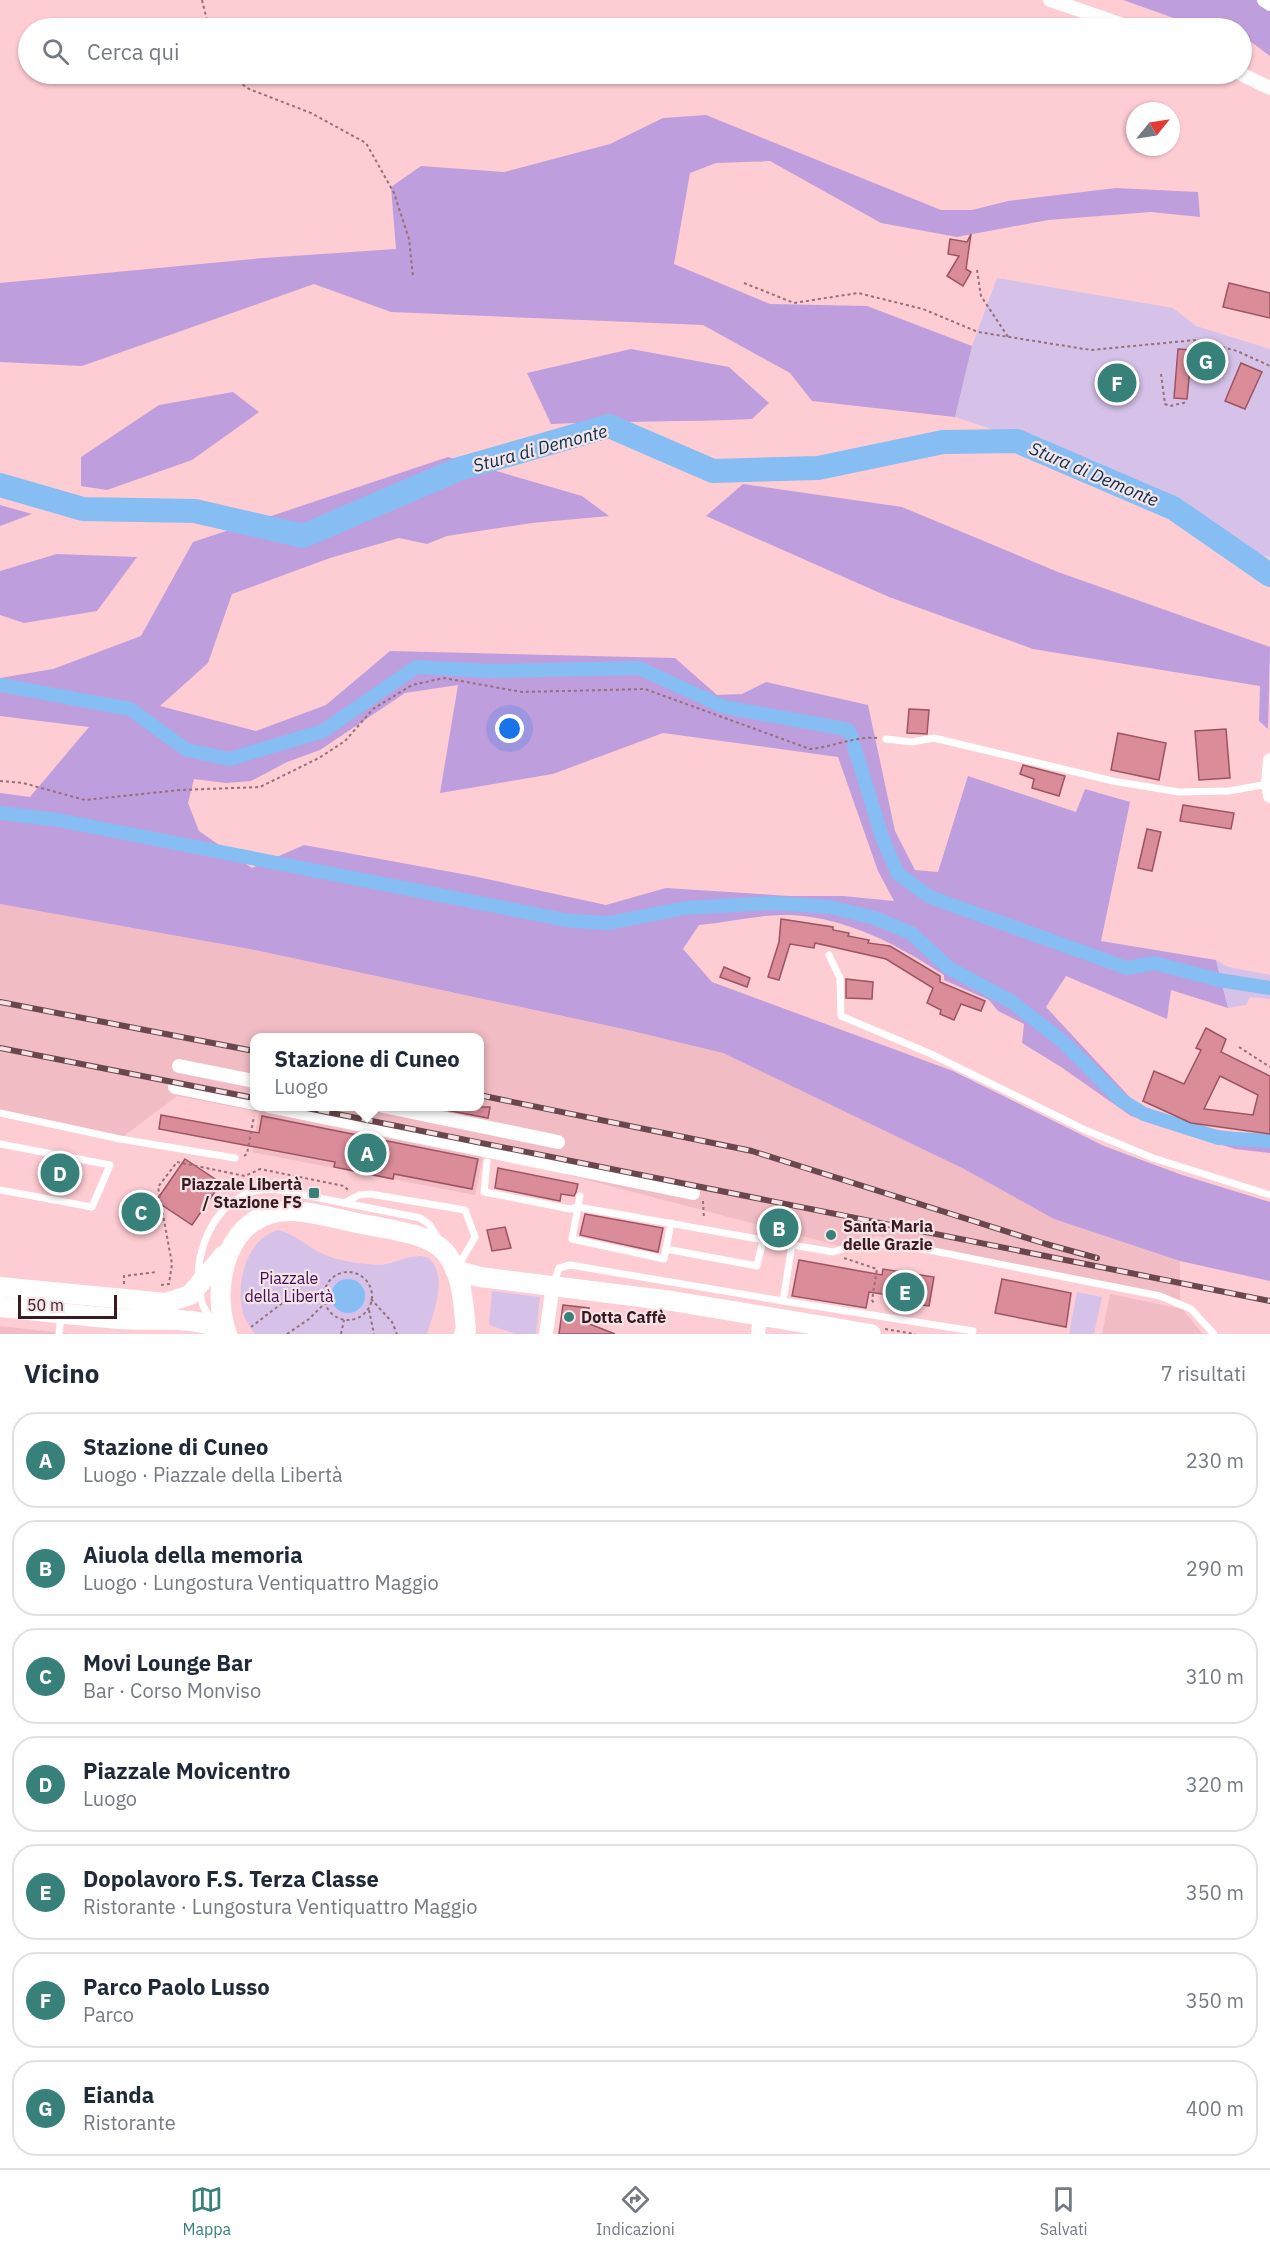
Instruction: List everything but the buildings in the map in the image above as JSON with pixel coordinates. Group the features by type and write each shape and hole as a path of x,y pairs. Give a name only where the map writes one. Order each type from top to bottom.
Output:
{"main road":[{"path":"0,1287 166,1303 189,1294 198,1287 246,1226 266,1215 291,1211 395,1230 430,1241 444,1251 455,1270 461,1286 470,1333"},
{"path":"0,1307 148,1328 195,1322 223,1331 219,1294 222,1272 233,1243"},
{"path":"455,1270 480,1277 760,1314 872,1334"}],"street":[{"path":"1050,0 1103,18"},
{"path":"1264,0 1270,4"},
{"path":"1252,80 1270,88"},
{"path":"1269,790 1270,760"},
{"path":"179,1066 250,1080"},
{"path":"175,1087 250,1103"},
{"path":"289,1111 693,1193"},
{"path":"403,1111 558,1142"},
{"path":"546,1334 553,1285"},
{"path":"758,1334 760,1314"}],"lane":[{"path":"886,739 912,742 934,738 1041,761 1113,781 1179,792 1269,790"},
{"path":"829,956 840,978 841,1016 931,1054 1083,1129 1153,1158 1270,1195"},
{"path":"0,1113 120,1139 235,1158"},
{"path":"0,1144 110,1165 92,1207 0,1190"},
{"path":"487,1162 484,1192 570,1209 578,1207 671,1222 832,1252 857,1244 873,1243 929,1250 1161,1296 1191,1309 1214,1334"},
{"path":"223,1331 203,1306 198,1287 198,1261 202,1245 218,1216 239,1196 250,1191 266,1188 420,1218 436,1234 444,1251"},
{"path":"344,1203 359,1195 370,1194 465,1210 475,1237 455,1270"},
{"path":"580,1196 572,1239 664,1259 671,1222"},
{"path":"666,1250 757,1266 764,1240"},
{"path":"783,1301 792,1245"},
{"path":"553,1285 559,1268 570,1265 973,1331"},
{"path":"59,1334 62,1314"}],"path":[{"path":"202,0 206,18"},
{"path":"242,84 249,89 311,113 366,143 394,193 409,239 413,277"},
{"path":"977,270 981,296 1008,337"},
{"path":"744,284 794,303 858,293 923,309 978,332 1092,351 1160,342 1197,340 1237,351 1270,366"},
{"path":"1161,374 1165,404 1170,406 1187,402"},
{"path":"0,781 23,783 85,800 180,789 260,786 319,758 345,741 373,709 412,685 444,678 522,692 645,689 810,749 830,747 866,737 886,739"},
{"path":"1239,1047 1270,1067"},
{"path":"152,1287 169,1284 172,1264 158,1187 177,1162 245,1176 257,1169 270,1171 344,1186 359,1195"},
{"path":"693,1193 703,1198 703,1214 707,1230"},
{"path":"832,1252 877,1269 872,1300 878,1309"},
{"path":"124,1276 157,1272"},
{"path":"286,1334 309,1319 324,1304 326,1283 345,1272 360,1274 372,1290 369,1310 374,1334"},
{"path":"124,1283 133,1284"},
{"path":"251,1327 281,1304 325,1294"},
{"path":"371,1299 392,1322 397,1334"},
{"path":"324,1304 334,1318 344,1320 354,1321 369,1310"},
{"path":"341,1334 344,1320"}],"shaded area":[{"path":"1123,0 1270,0 1270,56 1252,42 1252,18 1174,18"},
{"path":"706,115 941,210 972,210 1008,201 1116,188 1198,192 1200,217 1151,212 1048,220 957,237 881,223 770,161 716,163 690,173 674,264 770,304 867,306 972,346 955,417 812,401 790,373 703,325 391,312 314,284 82,366 0,362 0,283 263,258 396,249 391,187 421,166 504,172 610,144 663,118"},
{"path":"631,349 729,367 769,403 752,419 551,424 527,373"},
{"path":"233,392 259,412 192,460 107,490 81,486 81,457 159,405"},
{"path":"448,457 582,496 609,516 532,523 447,536 427,544 399,538 330,558 232,594 208,663 160,706 256,731 326,705 390,651 675,658 717,695 742,694 766,682 868,705 895,831 915,870 938,872 968,776 1076,812 1085,789 1130,802 1101,941 1216,960 1228,1008 1171,990 1167,1019 1066,976 1046,1007 1138,1106 1188,1126 1270,1137 1270,1153 1235,1149 1131,1116 1022,1043 1024,1024 998,1011 989,1000 944,980 944,975 909,953 852,927 812,917 780,915 757,917 699,925 683,949 712,982 953,1071 1104,1146 1182,1175 1270,1202 1270,1281 1180,1261 1054,1219 964,1169 723,1053 628,1030 255,950 0,904 0,793 30,797 89,727 0,716 0,678 53,669 141,636 193,542","holes":["458,685 440,793 553,774 663,733 838,757 878,871 894,901 843,896 789,896 666,888 606,905 473,876 304,845 252,868 199,831 188,803 194,779 226,783 251,781 287,762 320,750 405,693"]},
{"path":"743,484 902,507 1058,572 1270,647 1268,729 1259,721 1260,686 1033,649 889,597 706,516"},
{"path":"0,505 32,514 0,526"},
{"path":"57,554 137,557 97,611 24,623 0,615 0,571"},
{"path":"0,904 255,950 628,1030 723,1053 964,1169 1054,1219 1180,1261 1180,1300 877,1236 840,1246 557,1172 483,1157 475,1195 252,1152 259,1112 254,1111 484,1111 484,1033 250,1033 250,1110 177,1096 120,1139 0,1113"},
{"path":"1110,1294 1182,1309 1203,1334 1102,1334"},
{"path":"0,1326 72,1334 0,1334"}],"green space":[{"path":"997,278 1173,308 1196,326 1270,349 1270,557 1256,554 1118,471 955,417 972,346"},
{"path":"1216,960 1228,967 1270,975 1270,999 1250,997 1246,1005 1228,1008"},
{"name":"Piazzale della Libertà","path":"279,1230 323,1254 350,1262 378,1265 415,1256 429,1259 437,1272 439,1289 427,1334 255,1334 243,1313 242,1275 251,1251 268,1234"},
{"path":"492,1291 540,1297 536,1334 516,1334 489,1325"},
{"path":"1077,1292 1102,1297 1094,1334 1069,1334"}],"water":[{"path":"348,1279 360,1284 365,1296 360,1308 348,1313 336,1308 331,1296 336,1284"}],"waterway":[{"name":"Stura di Demonte","path":"0,485 83,509 195,511 303,536 459,469 609,426 713,471 818,468 943,442 1017,441 1173,508 1270,575"},
{"path":"0,685 130,709 187,750 230,759 323,731 416,667 490,671 639,668 724,707 840,728 848,730 852,737"},
{"path":"854,746 882,837 898,874 930,897 1127,968 1154,963 1219,980 1270,988"},
{"path":"0,813 58,820 571,921 609,923 685,908 773,903 830,907 875,918 911,933 949,968 1012,1002 1062,1041 1121,1100 1144,1114 1219,1138 1270,1141"}],"railway":[{"path":"0,1002 250,1050"},
{"path":"0,1048 250,1097"},
{"path":"484,1096 752,1151 1097,1258"},
{"path":"322,1111 1270,1301"}],"place":[{"name":"Eianda","path":"1206,361"},
{"name":"Parco Paolo Lusso","path":"1117,383"},
{"name":"Stazione di Cuneo","path":"367,1153"},
{"name":"Piazzale Movicentro","path":"60,1173"},
{"name":"Piazzale Libertà / Stazione FS","path":"314,1193"},
{"name":"Movi Lounge Bar","path":"141,1212"},
{"name":"Aiuola della memoria","path":"779,1228"},
{"name":"Santa Maria delle Grazie","path":"831,1235"},
{"name":"Dopolavoro F.S. Terza Classe","path":"905,1292"},
{"name":"Dotta Caffè","path":"569,1317"}]}
